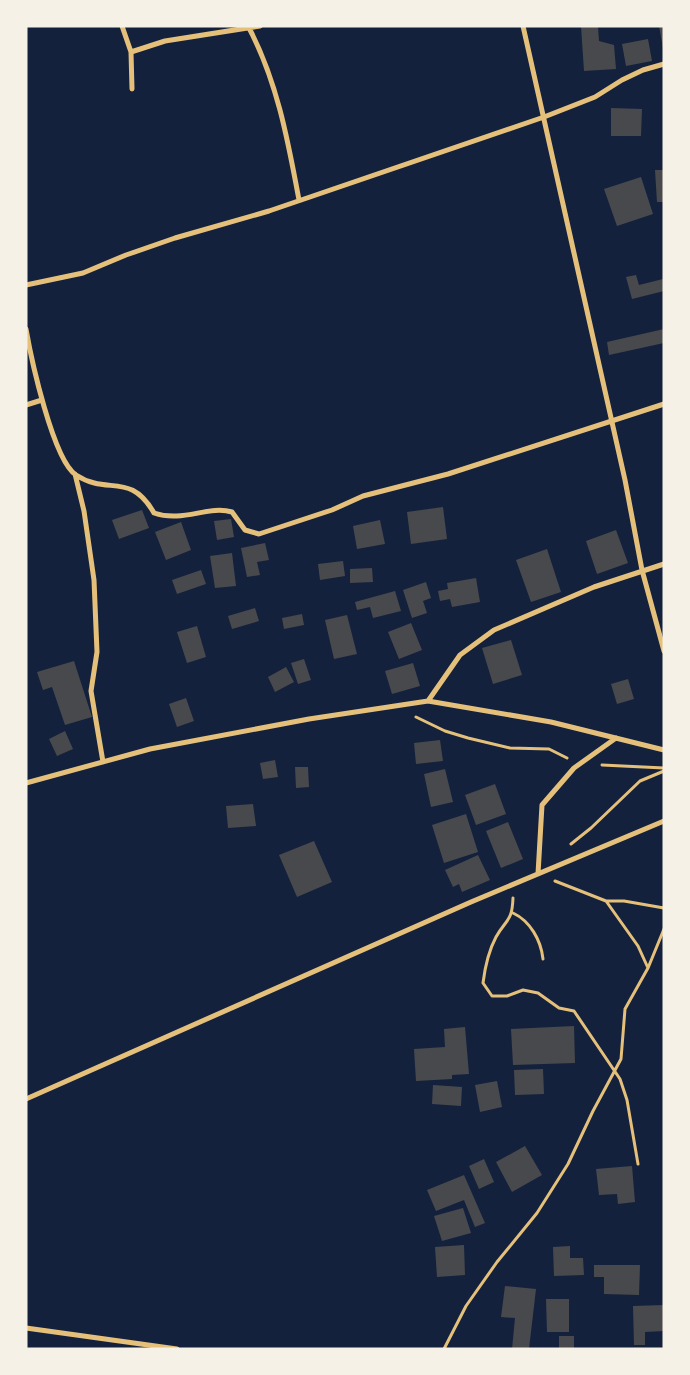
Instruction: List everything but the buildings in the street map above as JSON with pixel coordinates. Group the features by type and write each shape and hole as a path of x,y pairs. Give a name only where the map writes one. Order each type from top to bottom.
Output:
{"street":[{"path":"122,26 131,52 132,89"},
{"path":"131,52 165,42 260,26"},
{"path":"523,26 625,480 642,570 664,651"},
{"path":"248,27 262,55 283,120 298,200"},
{"path":"26,285 84,273 167,241 232,222 544,117 595,97 642,70 664,64"},
{"path":"26,329 42,400 60,451 75,474 84,511 94,580 97,652 91,690 103,762"},
{"path":"26,405 42,400"},
{"path":"75,474 98,485 118,485 133,489 146,499 154,513 168,518 220,511 232,512 245,530 259,534 332,510 363,496 448,474 664,404"},
{"path":"428,702 460,655 494,630 594,587 664,564"},
{"path":"26,783 150,749 400,705 428,702 551,722 664,750"},
{"path":"538,874 542,805 579,764 616,738"},
{"path":"26,1099 538,874 664,821"},
{"path":"26,1328 177,1349"}],"path":[{"path":"400,705 413,716 445,732 510,748 548,749 579,764 664,769"},
{"path":"564,850 591,828 640,781 664,769"},
{"path":"538,874 606,902 624,902 664,908"},
{"path":"514,885 513,913 496,937 486,960 483,983 492,996 508,996 523,990 538,992 559,1008 574,1011 620,1079 627,1100 638,1164"},
{"path":"606,902 638,946 648,968"},
{"path":"513,913 523,918 531,927 542,950 543,958"},
{"path":"444,1349 466,1306 497,1262 537,1213 568,1164 621,1060 625,1009 648,968 664,929"}]}
